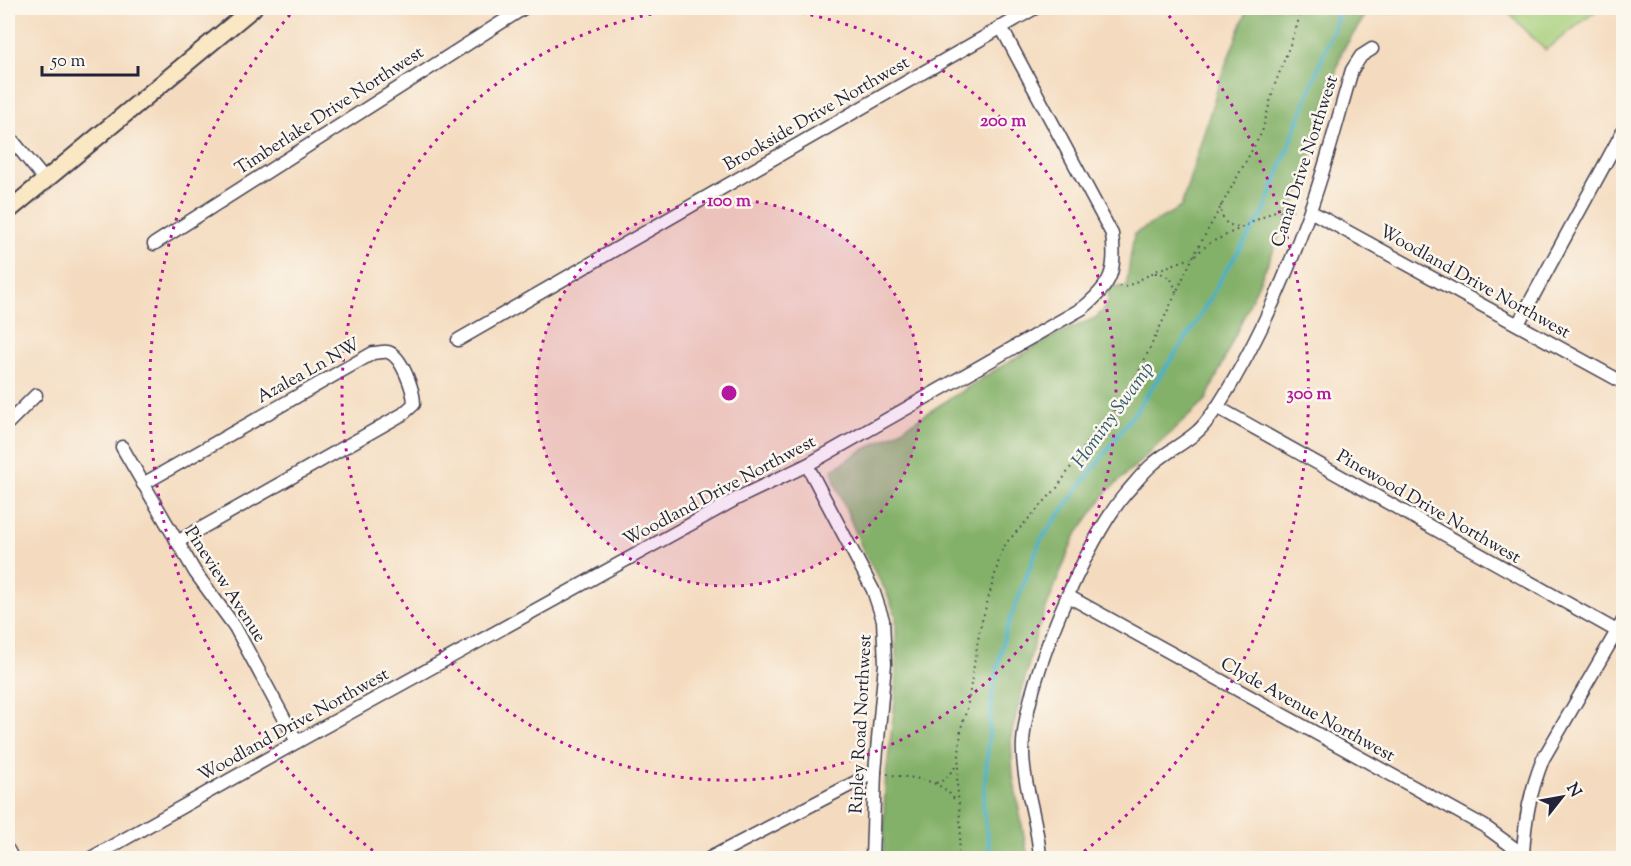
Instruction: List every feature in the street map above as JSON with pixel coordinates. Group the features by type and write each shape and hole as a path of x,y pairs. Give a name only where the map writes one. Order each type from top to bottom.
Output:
{"main road":[{"path":"8,212 254,8"}],"street":[{"name":"Timberlake Drive Northwest","path":"154,244 524,8"},
{"name":"Brookside Drive Northwest","path":"459,340 1035,8"},
{"path":"1001,27 1109,228 1114,262 1107,286"},
{"name":"Canal Drive Northwest","path":"1040,858 1034,816 1026,787 1023,742 1026,719 1038,676 1068,596 1099,533 1125,495 1153,463 1199,431 1217,407 1264,321 1290,264 1310,211 1352,70 1361,56 1372,49"},
{"path":"1518,324 1623,129"},
{"path":"8,135 45,180"},
{"name":"Woodland Drive Northwest","path":"1310,211 1623,383"},
{"name":"Woodland Drive Northwest","path":"91,858 738,498 807,465 1083,308 1107,286"},
{"name":"Azalea Ln NW","path":"143,484 373,353 388,352 396,357 414,391 414,404 403,414 177,542"},
{"path":"8,423 36,395"},
{"name":"Pinewood Drive Northwest","path":"1217,407 1620,633"},
{"name":"Pineview Avenue","path":"122,447 195,572 235,627 297,742"},
{"name":"Ripley Road Northwest","path":"807,465 873,590 883,620 885,664 875,772 872,858"},
{"name":"Clyde Avenue Northwest","path":"1068,596 1484,826 1526,856"},
{"path":"1526,856 1526,811 1533,783 1543,759 1620,633 1623,619"},
{"path":"710,858 875,772"},
{"path":"8,850 12,858"}],"path":[{"path":"958,858 961,831 958,805 958,764 961,728 967,709 976,647 1001,553 1007,542 1057,488 1088,441 1133,384 1193,257 1262,132 1274,87 1302,8"},
{"path":"1221,204 1221,214 1227,224 1242,228"},
{"path":"1107,286 1126,287 1152,273 1193,257 1210,243 1275,212 1310,211"},
{"path":"1152,273 1169,276 1176,292"},
{"path":"936,783 944,780 958,764"},
{"path":"875,772 936,783 952,796 958,805"}],"green space":[{"path":"1248,8 1408,8 1401,12 1367,13 1342,51 1303,185 1206,400 1106,493 1074,538 1036,634 1011,736 1013,776 1028,858 883,858 885,785 896,693 896,616 886,591 865,555 832,470 891,436 997,369 1058,334 1095,318 1103,311 1109,299 1107,286 1126,287 1134,234 1181,207 1222,74"},
{"path":"1504,8 1600,8 1545,50"}],"waterway":[{"name":"Hominy Swamp","path":"991,858 983,808 992,696 1005,633 1040,541 1135,412 1195,325 1223,275 1264,212 1341,8"}]}
